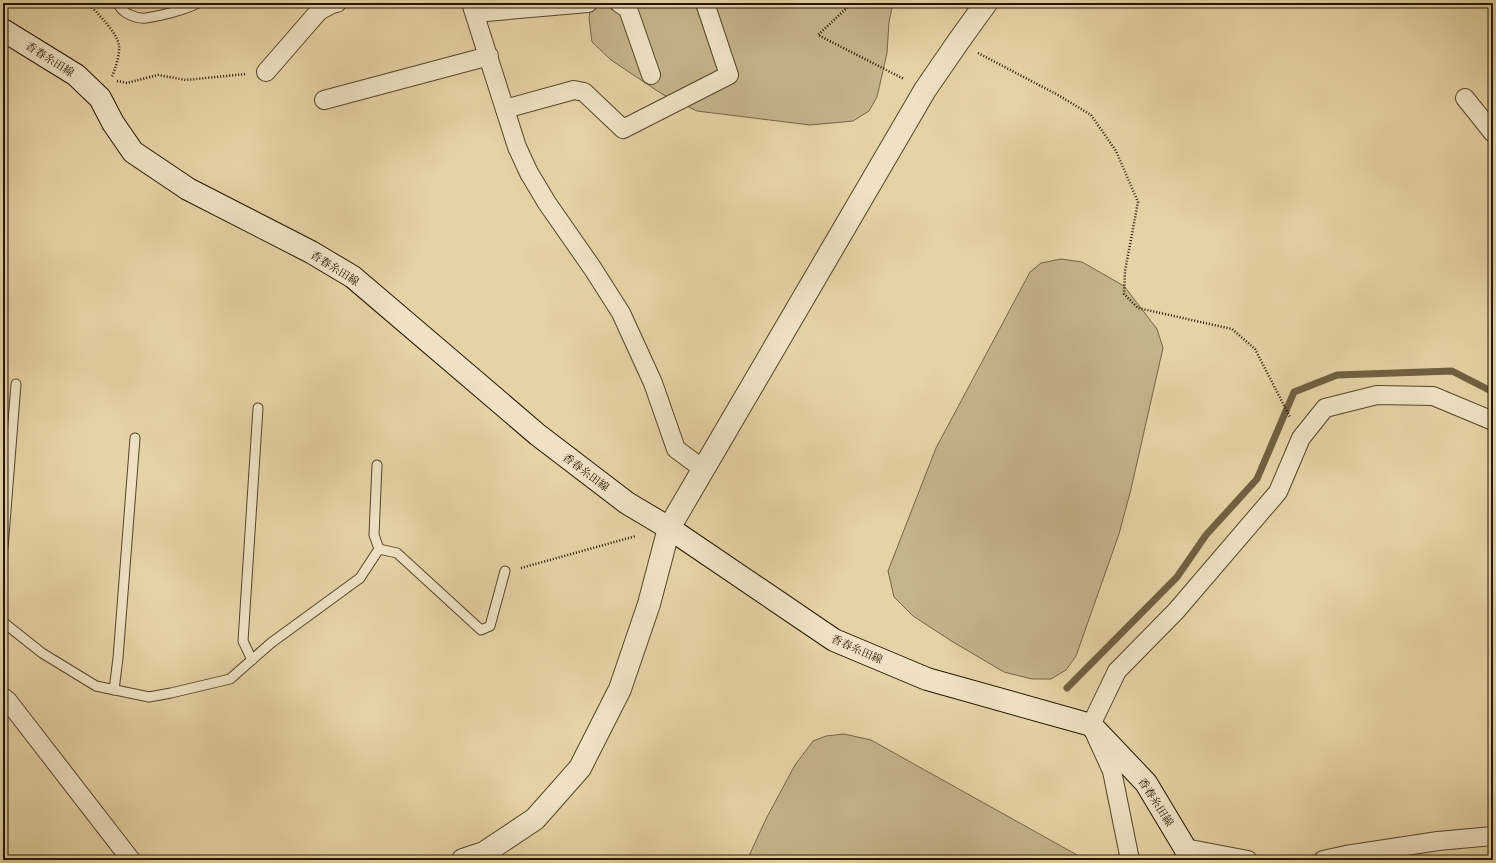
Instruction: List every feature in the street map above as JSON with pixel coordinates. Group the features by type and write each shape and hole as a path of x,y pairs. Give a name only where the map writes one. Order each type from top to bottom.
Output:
{"main road":[{"path":"462,860 484,853 535,819 580,768 620,689 649,604 669,528 925,90 986,3"},
{"name":"香春糸田線","path":"3,30 76,75 100,98 113,123 133,152 188,189 311,252 352,277 538,435 627,503 669,528 834,640 927,679 1091,725 1146,783 1187,854"}],"street":[{"path":"266,72 318,11 337,3"},
{"path":"588,3 473,8 517,147 529,173 547,203 593,268 622,313 653,383 676,449 703,469"},
{"path":"619,3 628,9 651,75"},
{"path":"505,109 574,90 584,92 623,129 729,75 704,3"},
{"path":"324,100 489,56"},
{"path":"1465,98 1493,133"},
{"path":"1130,860 1112,771 1091,725 1117,671 1176,611 1278,492 1301,438 1325,408 1377,395 1433,396 1493,421"},
{"path":"3,697 8,701 132,860"},
{"path":"1323,860 1346,855 1438,842 1493,836"},
{"path":"1187,854 1248,860"}],"lane":[{"path":"118,3 119,8 128,14 145,18 179,6 190,7 198,3"},
{"path":"3,548 16,384"},
{"path":"252,660 243,641 258,408"},
{"path":"114,690 118,658 135,438"},
{"path":"377,465 374,535 379,549"},
{"path":"3,622 42,653 96,686 149,697 171,693 230,679 272,643 360,578 379,549"},
{"path":"379,549 397,553 481,630 490,626 505,571"}],"path":[{"path":"88,3 109,26 119,46 112,80 127,83 158,75 186,80 266,72"},
{"path":"852,3 818,35 925,90"},
{"path":"958,42 1058,95 1091,115 1116,151 1138,202 1125,271 1124,294 1138,308 1232,329 1255,349 1301,438"},
{"path":"505,571 518,569 625,538 669,528"}],"shaded area":[{"path":"591,3 893,3 889,22 887,53 877,97 869,111 853,121 810,125 697,111 662,94 611,60 592,42 589,18"},
{"path":"1061,259 1082,262 1124,286 1157,329 1163,348 1131,489 1119,534 1076,656 1066,670 1051,679 1032,679 1004,672 913,616 894,597 888,571 936,448 1030,272 1041,263"},
{"path":"844,734 871,740 1086,860 747,860 767,817 795,765 813,741 826,736"}],"waterway":[{"path":"1067,688 1177,577 1206,535 1257,479 1294,392 1337,375 1452,371 1493,392"}]}
